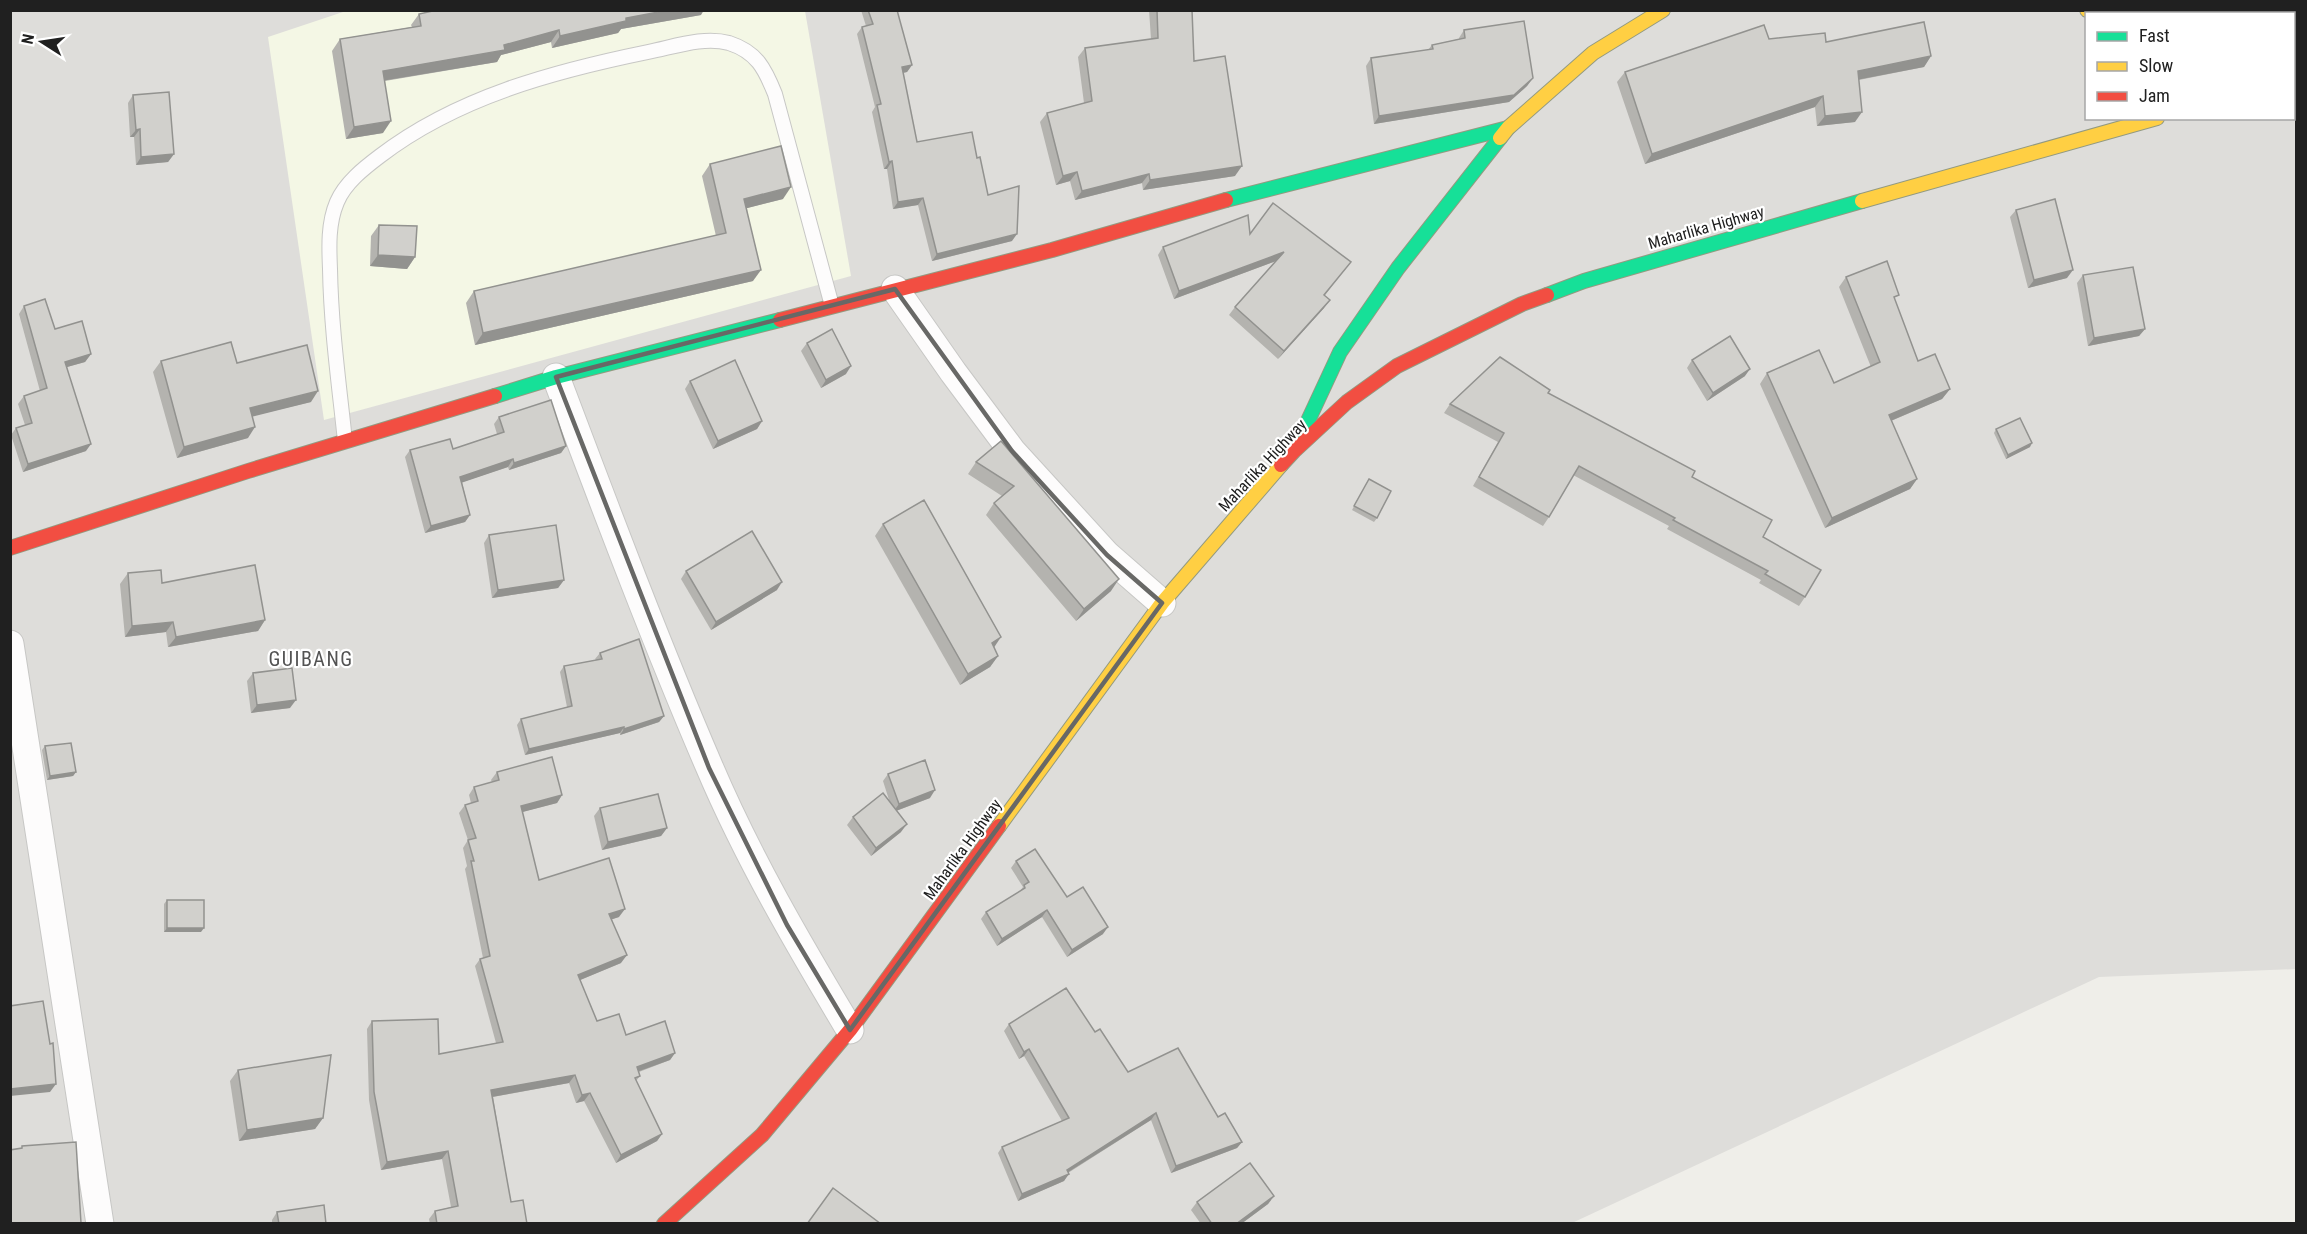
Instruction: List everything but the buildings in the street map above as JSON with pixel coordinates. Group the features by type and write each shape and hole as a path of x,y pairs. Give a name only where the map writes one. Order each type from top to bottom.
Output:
{"main road":[{"path":"1294,451 1340,352 1398,267 1508,128 1593,53 1663,10"},
{"name":"Maharlika Highway","path":"680,1218 762,1135 850,1030 1162,603 1294,451 1347,402 1398,366 1522,304 1584,281 1682,251 2150,120"},
{"path":"10,548 248,471 556,377 1052,250 1289,183 1508,128"}],"street":[{"path":"896,289 953,372 1012,451 1107,555 1162,603"},
{"path":"556,377 624,556 710,768 787,925 850,1030"},
{"path":"10,644 100,1224"}],"lane":[{"path":"345,441 330,303 329,237 337,201 359,172 398,142 472,102 590,64 706,40 727,43 746,50 763,66 776,94 832,306"}],"highlighted area":[{"path":"895,289 1012,451 1107,555 1162,603 850,1030 787,925 709,768 556,377"}],"shaded area":[{"path":"349,10 805,11 851,276 324,420 268,37"},
{"path":"10,11 2296,11 2296,969 2099,977 1572,1223 11,1223"}],"traffic: fast":[{"path":"1226,200 1508,128"},
{"path":"1300,438 1340,352 1398,268 1500,138"},
{"path":"1547,295 1584,281 1862,201"},
{"path":"495,396 556,377 780,320"}],"traffic: slow":[{"path":"1500,138 1508,128 1593,53 1663,10"},
{"path":"2087,10 2096,12"},
{"path":"1862,201 2150,120"},
{"path":"999,826 1162,603 1281,465"}],"traffic: jam":[{"path":"780,320 1052,250 1226,200"},
{"path":"1281,465 1347,402 1397,366 1522,304 1547,295"},
{"path":"10,548 248,471 495,396"},
{"path":"664,1224 762,1135 850,1030 999,826"}],"district":[{"name":"GUIBANG","path":"311,659"}]}
